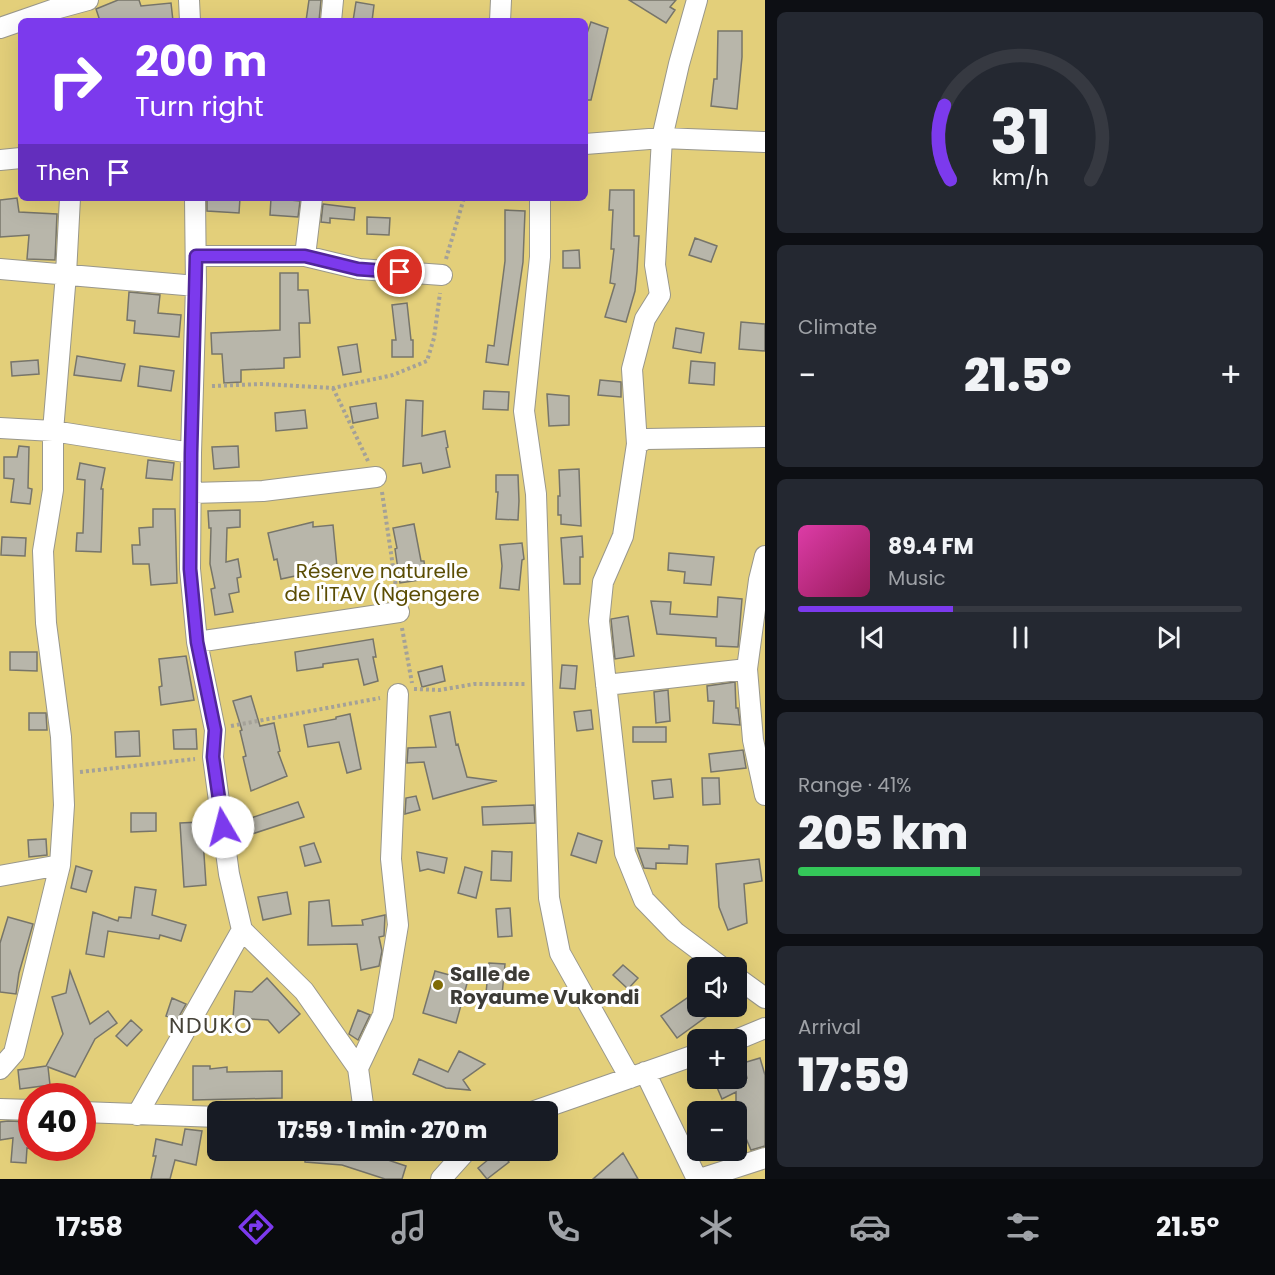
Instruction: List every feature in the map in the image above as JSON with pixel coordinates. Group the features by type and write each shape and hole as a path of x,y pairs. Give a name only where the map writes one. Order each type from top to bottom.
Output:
{"street":[{"path":"30,18 88,0"},
{"path":"189,0 190,18"},
{"path":"331,18 333,0"},
{"path":"500,18 501,0"},
{"path":"697,0 662,138 655,265 660,295 645,319 632,369 637,444 623,536 603,582 599,621 625,853 644,900 675,932 708,957"},
{"path":"0,28 18,22"},
{"path":"588,144 662,138 765,142"},
{"path":"0,160 18,158"},
{"path":"0,1069 14,1053 60,865 64,805 61,737 44,594 43,551 53,490 53,431 70,201"},
{"path":"195,201 196,286 190,569 197,642 215,730 213,757 230,874 242,930 304,991 358,1068 362,1101"},
{"path":"305,256 312,201"},
{"path":"540,201 540,257 524,411 536,494 549,898 560,953 638,1075 699,1179 765,1158"},
{"path":"196,256 305,256 358,269 442,275"},
{"path":"0,269 196,286"},
{"path":"0,428 53,431 191,453"},
{"path":"637,444 646,439 765,437"},
{"path":"191,493 262,490 376,477"},
{"path":"765,556 747,669 759,740 765,795"},
{"path":"197,642 399,612"},
{"path":"606,684 747,669"},
{"path":"358,1068 383,1015 398,925 391,860 406,692"},
{"path":"0,876 60,865"},
{"path":"136,1115 242,930"},
{"path":"747,985 765,998"},
{"path":"747,1035 765,1028"},
{"path":"558,1103 687,1058"},
{"path":"0,1109 18,1110"},
{"path":"96,1113 207,1117"},
{"path":"446,1178 459,1161"}],"path":[{"path":"193,386 263,384 333,388 393,375 427,361 434,338 442,275 463,201"},
{"path":"406,692 440,690 474,684 543,684"},
{"path":"63,774 213,757"}],"green space":[{"name":"Réserve naturelle de l'ITAV (Ngengere","path":"0,0 765,0 765,1179 0,1179"}],"building":[{"path":"118,0 139,0 141,6 171,3 173,18 99,18 96,9"},
{"path":"309,0 321,0 319,18 306,18"},
{"path":"629,0 676,0 670,7 675,10 666,23"},
{"path":"356,2 374,5 372,18 353,18"},
{"path":"591,22 608,28 591,100 588,100 588,30"},
{"path":"718,31 742,31 737,109 711,106 714,79 717,79"},
{"path":"610,190 634,190 634,236 639,236 637,271 635,291 626,322 605,317 615,284 610,283 614,249 611,249 613,210 609,210"},
{"path":"17,198 19,212 57,214 55,260 27,259 29,235 0,237 0,200"},
{"path":"207,201 240,201 239,213 207,211"},
{"path":"271,201 300,201 298,217 270,215"},
{"path":"323,204 355,208 354,220 330,218 330,223 321,222"},
{"path":"505,210 525,211 523,262 508,365 486,362 488,345 494,346 505,261"},
{"path":"367,217 390,218 389,235 367,234"},
{"path":"695,238 717,246 711,262 689,255"},
{"path":"579,250 580,268 563,268 563,251"},
{"path":"280,273 298,273 298,290 308,290 310,323 299,323 300,357 284,358 284,368 241,370 241,382 224,383 222,354 212,354 211,333 280,330"},
{"path":"129,292 160,295 158,313 181,315 179,337 134,333 135,321 127,320"},
{"path":"407,303 411,340 413,340 413,357 392,357 392,340 396,340 392,305"},
{"path":"741,322 765,324 765,351 739,349"},
{"path":"676,328 704,333 701,353 673,348"},
{"path":"357,344 361,372 343,375 338,347"},
{"path":"77,356 125,364 121,381 74,375"},
{"path":"38,360 39,374 12,376 11,362"},
{"path":"691,361 715,363 714,385 689,383"},
{"path":"140,366 174,371 171,391 138,386"},
{"path":"600,380 621,382 621,397 598,395"},
{"path":"484,391 509,392 508,410 483,409"},
{"path":"547,394 569,396 569,425 549,426"},
{"path":"406,400 423,401 422,436 445,431 450,467 423,473 421,463 403,466"},
{"path":"376,403 378,418 353,423 350,407"},
{"path":"305,410 307,428 276,431 275,413"},
{"path":"19,446 29,447 28,488 32,489 30,504 11,502 14,479 4,478 4,457 17,457"},
{"path":"238,446 239,467 214,469 212,447"},
{"path":"148,460 174,463 172,480 146,478"},
{"path":"80,463 105,468 101,489 103,489 101,552 76,551 77,533 83,533 85,480 77,479"},
{"path":"579,469 581,526 561,524 561,515 558,515 559,470"},
{"path":"496,475 518,475 518,520 496,519 498,492 496,492"},
{"path":"153,509 175,509 177,583 151,585 149,564 133,564 132,545 140,545 139,528 153,527"},
{"path":"240,510 240,527 227,528 226,562 238,559 241,577 237,578 239,592 229,594 233,612 215,615 211,589 215,588 210,564 211,528 209,528 208,511"},
{"path":"313,522 313,527 333,525 337,567 281,579 268,533"},
{"path":"414,524 421,561 424,561 426,579 400,583 393,528"},
{"path":"582,536 583,557 580,557 580,584 564,584 561,538"},
{"path":"2,537 26,538 25,556 1,555"},
{"path":"522,543 524,559 522,560 519,590 500,588 502,566 500,545"},
{"path":"669,553 714,557 711,585 684,583 685,572 668,570"},
{"path":"718,597 742,599 738,647 716,646 716,638 657,634 651,601 671,602 670,614 717,617"},
{"path":"628,616 634,656 615,659 611,619"},
{"path":"373,639 376,657 373,657 378,681 364,685 358,659 323,664 323,667 297,671 295,652"},
{"path":"10,652 37,652 37,671 10,670"},
{"path":"186,656 194,700 161,705 159,687 162,686 159,659"},
{"path":"562,665 577,666 575,689 560,688"},
{"path":"442,666 445,681 422,687 418,672"},
{"path":"735,682 736,708 738,708 740,725 713,723 714,701 708,701 707,686"},
{"path":"668,690 670,721 656,723 654,692"},
{"path":"251,696 260,726 274,723 280,751 278,752 287,776 251,791 243,757 246,756 240,731 242,730 233,701"},
{"path":"591,710 593,729 577,731 574,712"},
{"path":"450,712 456,745 458,744 467,777 497,781 433,799 424,762 407,763 408,748 436,747 430,716"},
{"path":"29,713 46,713 47,730 29,730"},
{"path":"350,714 361,769 347,773 339,742 308,747 304,725"},
{"path":"633,727 666,727 666,742 633,742"},
{"path":"196,729 197,749 174,749 173,730"},
{"path":"139,731 140,756 116,757 115,732"},
{"path":"743,750 746,768 711,772 709,754"},
{"path":"702,778 719,778 720,804 703,805"},
{"path":"671,779 673,797 654,799 652,781"},
{"path":"416,796 420,810 405,814 406,798"},
{"path":"298,802 304,817 249,835 245,820"},
{"path":"534,805 535,823 483,825 482,807"},
{"path":"131,813 156,813 156,831 131,832"},
{"path":"200,822 206,838 203,839 206,885 184,887 180,823"},
{"path":"578,833 602,841 596,863 571,855"},
{"path":"46,839 47,855 29,857 28,840"},
{"path":"314,843 321,862 305,866 300,847"},
{"path":"669,845 688,846 687,864 656,863 656,869 644,868 637,848 669,849"},
{"path":"492,851 512,852 511,881 491,880"},
{"path":"417,852 447,858 444,873 428,869 420,871"},
{"path":"759,859 762,881 744,884 747,923 728,930 719,907 716,864"},
{"path":"76,866 92,871 86,892 71,888"},
{"path":"465,867 482,872 476,898 458,893"},
{"path":"135,887 156,890 152,915 186,925 181,941 160,935 159,939 108,931 104,957 86,954 93,912 118,921 119,917 131,918"},
{"path":"287,892 291,914 263,920 258,897"},
{"path":"329,900 332,926 363,925 362,920 385,915 384,936 379,937 382,951 379,966 361,970 357,944 308,945 309,902"},
{"path":"510,908 512,936 498,937 496,909"},
{"path":"8,917 33,924 19,973 16,994 0,992 0,943"},
{"path":"489,963 505,964 502,995 486,993"},
{"path":"623,965 638,978 628,989 613,975"},
{"path":"70,971 90,1024 108,1011 117,1023 95,1039 75,1077 48,1067 50,1083 19,1083 18,1070 46,1066 63,1034 52,997 66,993"},
{"path":"435,971 468,980 456,1023 423,1013"},
{"path":"267,978 300,1014 279,1033 268,1020 233,1018 235,991 252,992"},
{"path":"172,998 186,1004 177,1020 166,1016"},
{"path":"687,998 687,1017 706,1017 677,1038 661,1016"},
{"path":"358,1010 370,1015 358,1040 349,1034"},
{"path":"131,1020 142,1030 127,1046 116,1036"},
{"path":"459,1051 485,1064 463,1080 470,1090 446,1088 413,1074 419,1059 448,1072"},
{"path":"760,1058 765,1075 765,1146 751,1150 747,1141 747,1101 736,1101 736,1092 722,1099 718,1089 747,1089 747,1062"},
{"path":"193,1066 210,1066 210,1069 227,1067 227,1072 282,1071 282,1098 193,1100"},
{"path":"18,1121 18,1161 26,1161 26,1163 11,1162 13,1138 0,1140 0,1122"},
{"path":"185,1129 202,1131 196,1165 175,1160 170,1179 151,1179 156,1156 153,1156 156,1139 182,1145"},
{"path":"623,1153 638,1179 593,1179"},
{"path":"391,1161 406,1166 402,1179 385,1179 342,1165 305,1162"},
{"path":"487,1161 509,1162 487,1179 478,1168"}],"place":[{"name":"Salle de Royaume Vukondi","path":"438,985"}],"district":[{"name":"NDUKO","path":"211,1025"}],"route":[{"path":"223,827 213,757 215,730 197,642 190,569 196,256 305,256 358,269 400,272"}]}
